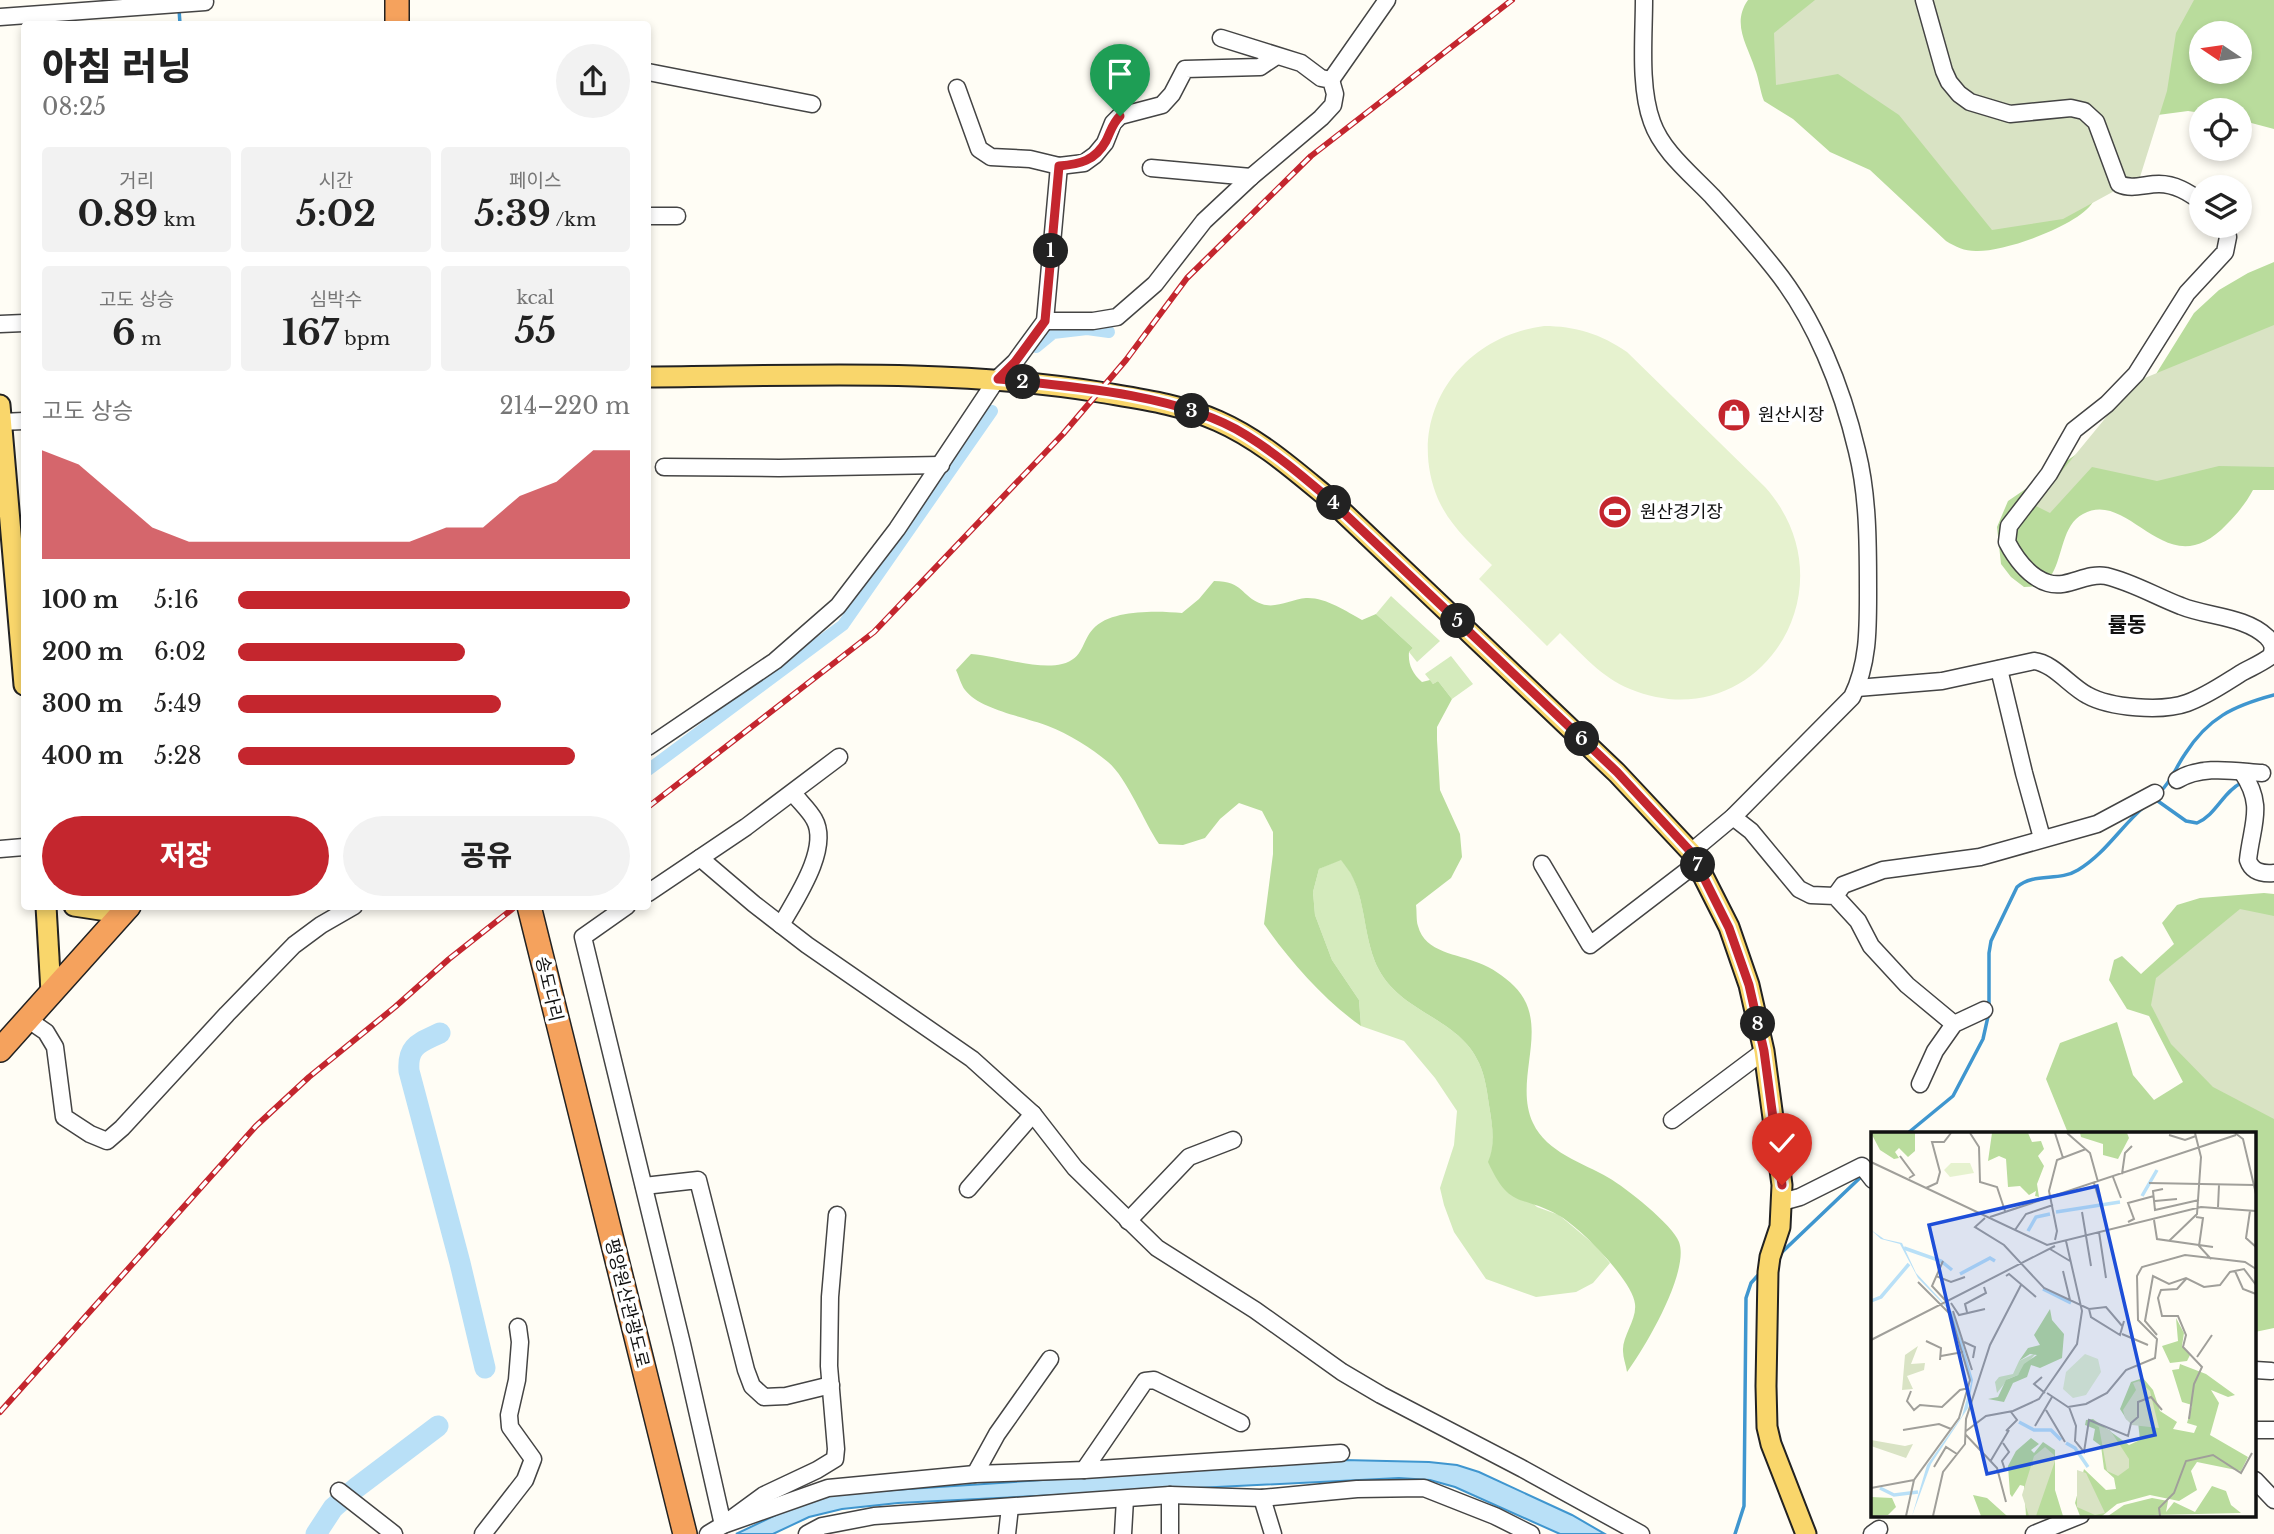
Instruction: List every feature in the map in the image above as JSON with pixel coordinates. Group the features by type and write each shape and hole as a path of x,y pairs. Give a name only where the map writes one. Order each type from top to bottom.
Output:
{"highway":[{"path":"397,0 397,21"},
{"path":"0,1050 126,910"},
{"name":"송도다리","path":"530,910 569,1072"},
{"name":"평양원산관광도로","path":"569,1072 685,1534"}],"main road":[{"path":"651,377 928,375 998,379 1049,384 1177,406 1209,417 1245,434 1327,497 1617,772 1694,857 1729,928 1745,973 1764,1051 1782,1185 1780,1227 1769,1265 1767,1427 1806,1534"},
{"path":"1,416 21,639"},
{"path":"46,910 51,992"}],"street":[{"path":"1331,80 1387,0"},
{"path":"1542,864 1590,945 1694,857 1838,713 1857,688 1868,635 1868,533 1858,452 1847,416 1814,331 1788,288 1727,212 1663,143 1651,121 1645,82 1644,0"},
{"path":"1924,0 1949,82 1970,102 2010,114 2071,108 2084,111 2096,122 2119,184 2126,188 2159,184 2189,193"},
{"path":"0,17 205,2"},
{"path":"1221,37 1275,57 1301,63 1321,78 1331,80"},
{"path":"957,88 979,149 991,157 1030,159 1059,166 1084,163 1095,155 1105,143 1113,123 1120,116 1162,105 1172,94 1185,69 1259,67 1275,57"},
{"path":"651,73 812,104"},
{"path":"1045,321 1093,321 1117,317 1155,284 1204,221 1321,118 1333,104 1335,94 1331,80"},
{"path":"651,745 775,661 838,606 897,529 998,379 1015,362 1045,321 1059,166"},
{"path":"1151,168 1251,177"},
{"path":"651,216 677,216"},
{"path":"1857,688 1941,681 2034,661 2043,662 2066,682 2099,701 2166,707 2189,703 2202,697 2271,656 2271,641 2258,631 2231,619 2185,608 2118,580 2097,575 2061,584 2048,583 2026,568 2007,542 2009,526 2049,474 2074,430 2107,404 2136,374 2187,293 2225,253 2228,238"},
{"path":"0,324 21,323"},
{"path":"1,416 21,420"},
{"path":"664,467 941,465"},
{"path":"1999,669 2042,838"},
{"path":"651,891 793,793 839,757"},
{"path":"2177,780 2195,772 2212,770 2250,777 2257,809 2248,860 2255,870 2274,873"},
{"path":"781,925 810,872 817,851 818,830 814,819 793,793"},
{"path":"1835,896 1843,885 1883,870 1980,857 2097,824 2155,793"},
{"path":"1733,817 1751,831 1799,889 1811,895 1835,896 1858,921 1871,946 1907,985 1954,1024"},
{"path":"0,849 21,847"},
{"path":"700,858 781,925 972,1059 1033,1114 1075,1167 1157,1248 1255,1310 1342,1372 1622,1530 1641,1534"},
{"path":"27,1020 46,1032 55,1046 64,1117 90,1134 107,1141 295,945 321,925 348,910"},
{"path":"621,910 583,937 723,1525"},
{"path":"1920,1084 1935,1051 1954,1024 1984,1010"},
{"path":"1672,1120 1764,1051"},
{"path":"968,1189 1033,1114"},
{"path":"1128,1221 1189,1157 1233,1140"},
{"path":"1782,1202 1800,1197 1862,1166 1869,1174"},
{"path":"643,1185 698,1180 752,1386 764,1397 786,1396 831,1385"},
{"path":"708,1534 764,1495 835,1459 830,1297 837,1215"},
{"path":"483,1534 525,1480 533,1459 510,1427 509,1415 517,1380 520,1342 518,1327"},
{"path":"975,1474 997,1434 1051,1359"},
{"path":"2256,1370 2272,1371"},
{"path":"1084,1470 1145,1381 1154,1380 1241,1423"},
{"path":"2256,1430 2274,1430"},
{"path":"723,1525 828,1488 975,1474 1084,1470 1341,1453"},
{"path":"2256,1481 2274,1500"},
{"path":"807,1534 822,1527 874,1516 1170,1495 1262,1498 1357,1489 1424,1488 1495,1516 1531,1534"},
{"path":"1170,1495 1170,1534"},
{"path":"345,1496 394,1534"},
{"path":"1262,1498 1273,1534"},
{"path":"1124,1534 1125,1499"},
{"path":"1007,1534 1010,1507"},
{"path":"1493,1534 1495,1516"},
{"path":"2034,1534 2079,1516"}],"green space":[{"path":"1748,0 2274,0 2274,129 2252,123 2252,98 2189,98 2189,111 2120,120 2101,185 2085,211 2057,228 2021,242 1988,250 1968,250 1946,241 1870,170 1830,152 1793,119 1764,101 1742,35 1741,18"},
{"path":"1815,0 2194,0 2176,33 2167,91 2140,177 2063,219 1992,230 1899,115 1838,74 1776,85 1774,33"},
{"path":"2274,262 2274,490 2253,490 2227,524 2205,541 2186,546 2167,543 2117,514 2100,510 2083,514 2071,525 2056,567 2041,586 2024,587 2011,577 2001,564 1997,527 2008,501 2128,419 2194,313 2219,290"},
{"path":"2274,325 2274,467 2219,466 2157,481 2092,467 2050,513 2034,505 2135,382"},
{"name":"원산경기장","path":"1544,326 1587,332 1627,352 1765,487 1790,527 1800,569 1795,609 1779,646 1752,675 1717,694 1676,699 1630,689 1601,672 1560,633 1547,646 1479,579 1492,565 1455,526 1438,499 1429,468 1428,439 1434,411 1446,386 1464,364 1487,346 1514,333"},
{"path":"1214,581 1231,583 1262,604 1278,605 1313,598 1335,605 1362,620 1376,614 1413,648 1409,652 1409,660 1419,679 1422,682 1430,680 1433,684 1438,681 1452,699 1437,727 1440,790 1460,834 1462,857 1451,878 1416,905 1417,924 1422,935 1435,947 1493,970 1514,986 1525,1001 1532,1035 1528,1106 1539,1133 1566,1156 1609,1178 1637,1198 1668,1226 1679,1242 1681,1255 1672,1290 1654,1328 1627,1372 1623,1345 1634,1316 1632,1294 1604,1255 1579,1230 1558,1215 1517,1199 1503,1188 1488,1162 1493,1141 1492,1127 1486,1084 1479,1063 1470,1048 1458,1036 1389,985 1370,948 1352,875 1341,860 1319,869 1313,892 1315,915 1332,960 1359,1000 1361,1026 1334,1005 1308,979 1264,924 1273,854 1273,832 1262,811 1239,803 1220,819 1205,838 1183,845 1159,844 1122,778 1108,762 1056,729 981,703 962,686 956,670 971,654 1041,665 1069,662 1079,654 1089,633 1101,622 1135,613 1182,613 1199,599"},
{"path":"1391,596 1440,641 1417,662 1409,652 1413,648 1376,614"},
{"path":"1451,656 1473,684 1452,699 1438,681 1433,684 1425,674"},
{"path":"1341,859 1357,888 1374,959 1389,985 1458,1036 1470,1048 1479,1063 1486,1084 1492,1127 1493,1141 1489,1162 1537,1207 1559,1215 1596,1246 1610,1263 1593,1283 1576,1292 1536,1297 1486,1279 1454,1232 1440,1188 1454,1145 1457,1111 1435,1078 1404,1041 1361,1026 1359,1000 1332,960 1315,915 1313,892 1319,869"},
{"path":"2274,894 2274,1328 2256,1332 2256,1132 2068,1132 2046,1079 2060,1043 2117,1022 2133,1075 2154,1100 2183,1082 2149,1016 2127,1009 2109,980 2114,960 2122,956 2141,974 2174,944 2162,923 2177,905 2200,898"},
{"path":"2240,909 2274,916 2274,1119 2213,1087 2171,1044 2151,1005 2156,978"}],"water":[{"path":"1344,1460 1457,1465 1479,1472 1572,1515 1605,1534 1560,1534 1455,1487 1430,1480 1399,1478 898,1503 842,1509 809,1517 773,1534 736,1534 818,1495"}],"waterway":[{"path":"179,9 180,21"},
{"path":"1036,347 1053,333 1087,329 1109,332"},
{"path":"651,768 843,625 992,411"},
{"path":"2161,791 2194,742 2212,722 2234,709 2274,695"},
{"path":"2155,799 2186,821 2197,823 2209,815 2229,792 2241,783"},
{"path":"1909,1132 1953,1096 1983,1039 1989,1012 1991,941 2017,887 2031,880 2063,876 2078,870 2097,856 2145,806"},
{"path":"440,1033 416,1046 410,1056 409,1071 485,1368"},
{"path":"1778,1256 1864,1174"},
{"path":"1735,1534 1744,1506 1746,1298 1751,1283 1760,1273"},
{"path":"316,1534 333,1508 438,1426"}],"railway":[{"path":"651,805 874,632 1063,434 1126,360 1187,278 1311,156 1512,0"},
{"path":"0,1412 256,1126 309,1077 511,910"}],"place":[{"name":"원산시장","path":"1734,415"},
{"name":"원산경기장","path":"1615,512"}],"district":[{"name":"률동","path":"2127,625"}],"route":[{"path":"1120,116 1113,123 1105,143 1095,155 1084,163 1059,166 1045,321 1015,362 998,379 1049,384 1177,406 1220,421 1245,434 1327,497 1617,772 1691,852 1729,928 1749,985 1764,1051 1782,1185"}]}
